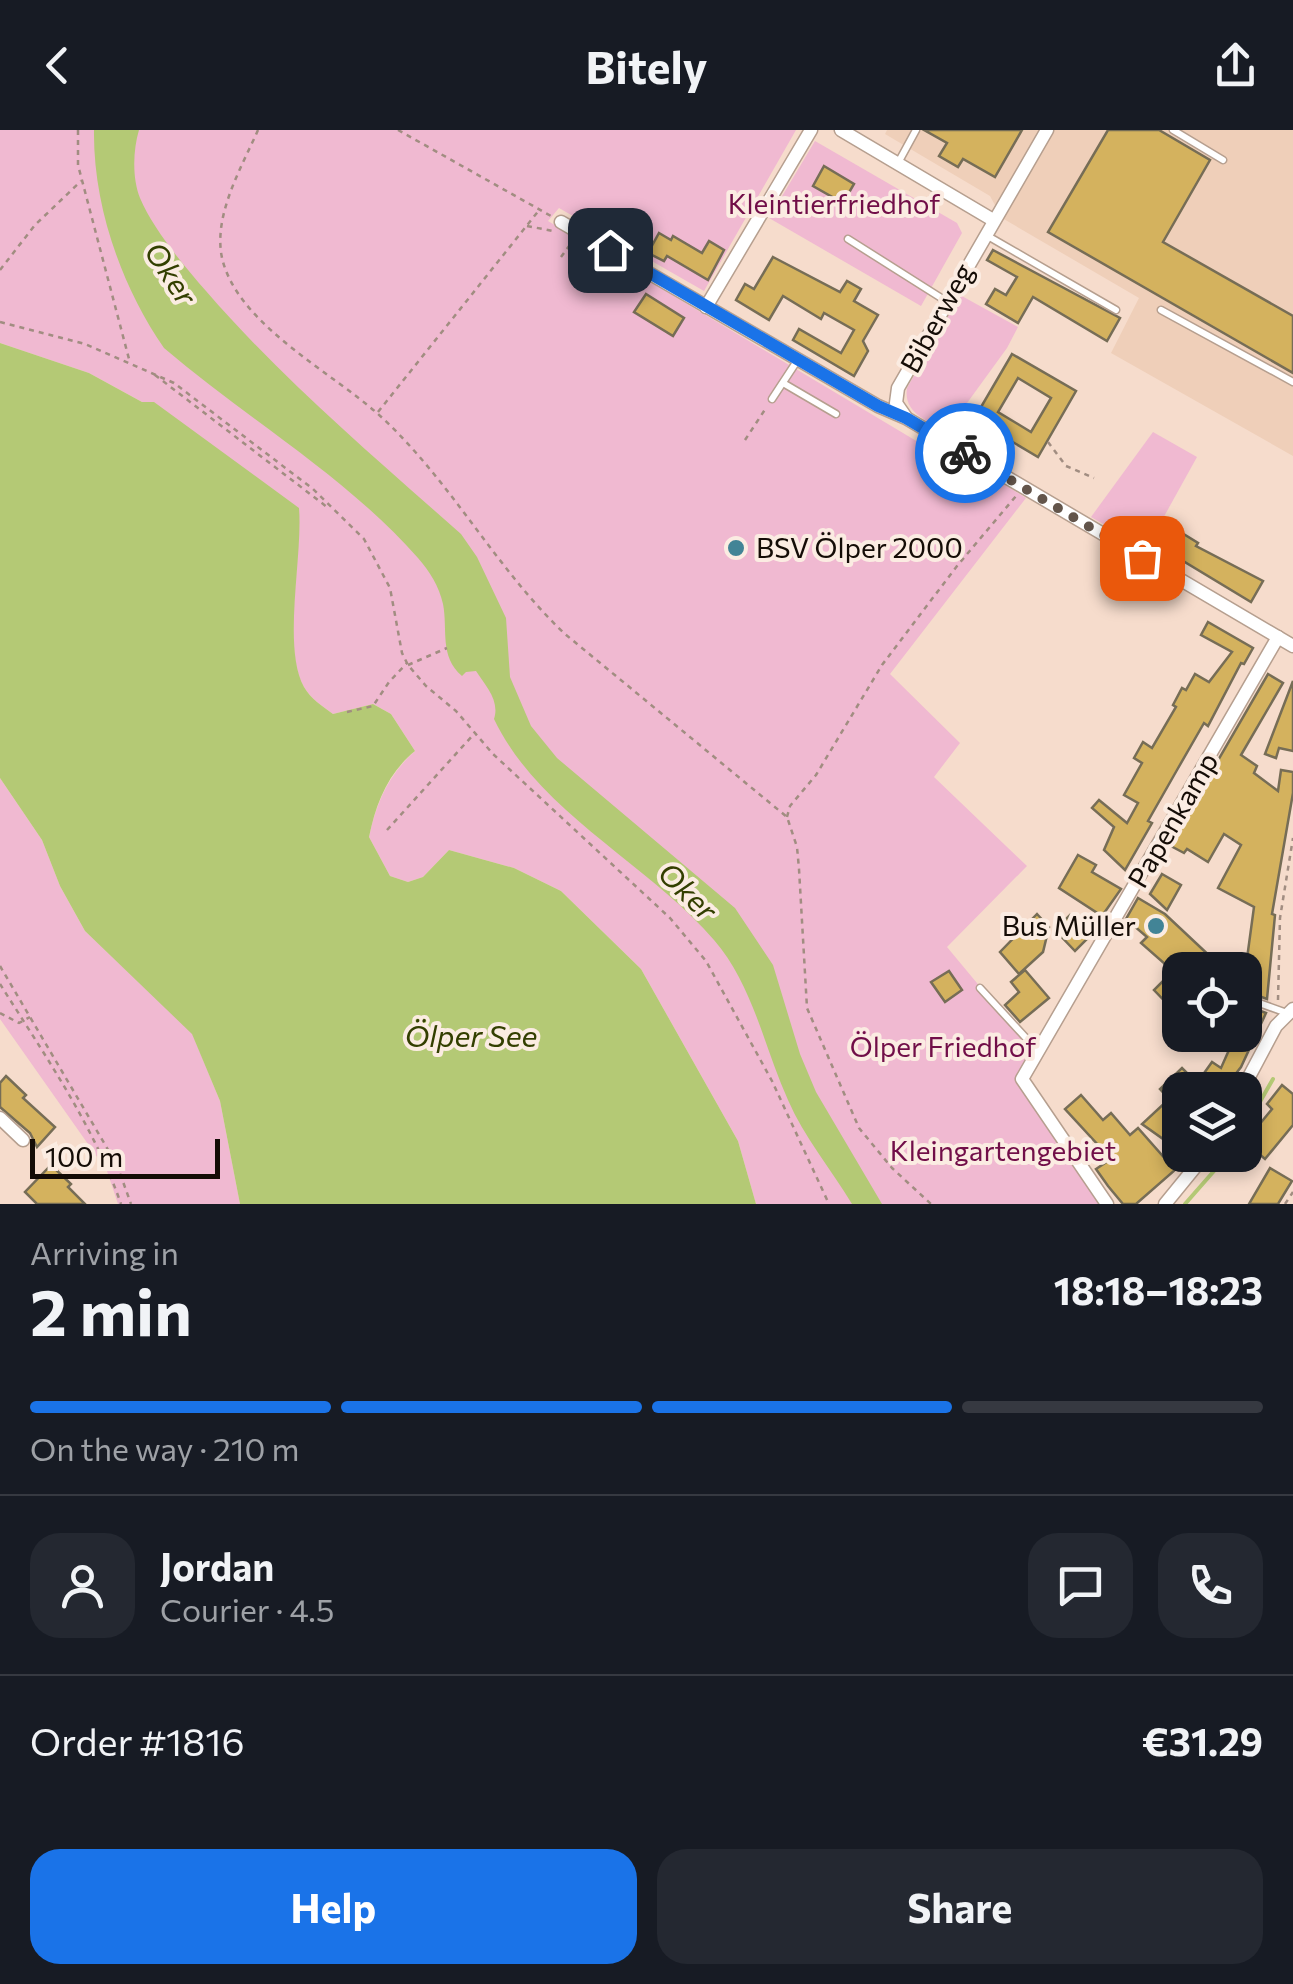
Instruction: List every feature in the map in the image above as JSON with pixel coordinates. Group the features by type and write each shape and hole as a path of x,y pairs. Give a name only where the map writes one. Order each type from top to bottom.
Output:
{"street":[{"path":"706,307 811,130"},
{"path":"841,130 993,220"},
{"name":"Biberweg","path":"906,418 896,403 898,388 1047,130"},
{"path":"561,222 878,406 906,418 1293,646"},
{"name":"Papenkamp","path":"1107,1204 1022,1079 1278,637"},
{"path":"1252,1072 1286,1008"},
{"path":"0,1118 23,1140"},
{"path":"1165,1204 1191,1172"}],"lane":[{"path":"897,164 916,130"},
{"path":"1172,130 1223,160"},
{"path":"985,234 1116,310"},
{"path":"848,239 946,301"},
{"path":"1161,310 1293,382"},
{"path":"772,399 798,360"},
{"path":"783,383 836,414"},
{"path":"980,988 1038,1050"}],"path":[{"path":"78,130 78,164 129,361"},
{"path":"258,130 229,198 221,241 224,267 258,316 377,413 416,452 534,605 787,817"},
{"path":"398,130 561,222"},
{"path":"0,270 35,226 82,180"},
{"path":"377,413 540,209"},
{"path":"561,257 580,232"},
{"path":"0,322 41,331 129,361 174,383 313,490 364,540 390,588 402,653 408,664 474,734 670,918 706,961 772,1081 829,1204"},
{"path":"150,370 335,513"},
{"path":"746,440 762,414"},
{"path":"1048,442 1066,466 1094,478"},
{"path":"931,1204 885,1160 859,1128 806,1008 800,869 787,817 790,806 816,775 882,665 957,566 1024,488"},
{"path":"347,712 373,706 408,664 447,648"},
{"path":"387,830 474,734"},
{"path":"1286,1008 1280,918 1293,838"},
{"path":"0,966 117,1165 131,1204"},
{"path":"0,984 110,1170 121,1204"},
{"path":"0,1013 19,1024 31,1016"},
{"path":"1285,1204 1293,1192"}],"shaded area":[{"path":"887,130 1293,130 1293,456 1111,353 1139,298 1002,218 990,196 885,134"}],"green space":[{"path":"0,130 796,130 704,291 559,208 548,221 990,485 995,479 1026,498 890,674 960,743 934,777 1027,866 947,947 1036,1054 1020,1079 1106,1204 756,1204 738,1141 641,969 561,891 514,868 449,850 423,877 408,882 390,876 369,837 385,790 415,751 391,714 373,704 333,714 304,687 297,670 293,626 298,508 142,402 89,373 0,343"},
{"name":"Kleintierfriedhof","path":"815,141 957,223 962,233 921,306 769,218"},
{"path":"960,295 1018,327 946,432 913,410 907,388"},
{"path":"1153,432 1197,457 1146,549 1091,517"},
{"path":"0,778 42,840 60,886 85,931 192,1033 220,1101 240,1204 118,1204 107,1171 0,1019"}],"water":[{"name":"Oker","path":"94,130 139,130 134,164 137,190 179,259 235,324 297,386 461,534 477,557 506,618 510,677 531,726 557,758 735,908 773,965 816,1092 882,1204 852,1204 810,1140 794,1114 739,977 714,940 688,912 566,810 513,752 494,719 494,700 484,682 476,671 462,676 450,660 441,597 418,558 328,474 164,348 135,298 112,244 98,187"},
{"name":"Ölper See","path":"0,343 89,373 142,402 154,402 299,508 294,649 304,687 333,714 373,704 391,714 415,751 384,790 369,837 390,876 408,882 423,877 449,850 514,868 561,891 641,969 738,1141 756,1204 240,1204 220,1101 192,1034 85,931 60,886 42,840 0,778"}],"building":[{"path":"924,130 1022,130 995,177 963,159 958,167 939,156 947,143"},
{"path":"1108,130 1159,130 1210,160 1163,242 1293,316 1293,373 1048,232"},
{"path":"824,166 854,184 843,203 813,186"},
{"path":"659,233 671,240 673,236 702,253 709,241 724,250 708,280 667,256 664,261 648,253"},
{"path":"993,250 1120,318 1107,341 1033,297 1018,323 986,304 995,289 1006,295 1017,277 987,260"},
{"path":"773,257 840,292 847,281 861,289 854,301 878,315 863,341 868,351 854,376 793,340 799,329 841,353 854,330 824,313 821,319 783,296 769,320 736,300 745,284 754,289"},
{"path":"646,294 684,318 673,336 634,312"},
{"path":"1012,354 1076,391 1038,457 974,419","holes":["1018,378 1051,398 1031,432 998,412"]},
{"path":"1182,533 1198,543 1196,546 1263,581 1251,602 1170,553"},
{"path":"1208,622 1253,648 1208,726 1204,723 1125,870 1104,850 1114,827 1092,808 1099,800 1127,823 1138,803 1124,795 1142,763 1134,758 1143,742 1152,748 1176,707 1173,705 1182,688 1186,690 1195,674 1209,682 1232,652 1201,635"},
{"path":"1268,674 1283,683 1241,755 1257,766 1254,773 1278,791 1281,770 1293,772 1293,793 1272,914 1275,915 1267,999 1262,997 1262,952 1248,952 1254,907 1218,888 1241,845 1224,834 1208,862 1187,849 1184,853 1169,845"},
{"path":"1293,681 1293,751 1279,748 1276,758 1265,754"},
{"path":"1078,855 1096,865 1092,872 1121,889 1102,916 1059,888"},
{"path":"1162,874 1181,885 1167,910 1150,894"},
{"name":"Bus Müller","path":"1138,898 1165,914 1205,952 1162,952 1162,961 1141,943 1147,937 1126,919"},
{"path":"1037,914 1049,927 1043,952 1019,974 1000,952"},
{"path":"1070,915 1090,936 1075,951 1055,930"},
{"path":"1025,970 1049,998 1020,1022 1005,1005 1019,992 1011,982"},
{"path":"949,971 962,990 945,1002 931,982"},
{"name":"Bus Müller","path":"1162,982 1162,998 1154,990"},
{"path":"1228,1052 1248,1052 1237,1072 1205,1072 1212,1062 1221,1068"},
{"path":"6,1076 55,1127 37,1147 30,1133 0,1107 0,1083"},
{"path":"1282,1085 1293,1094 1293,1125 1265,1159 1262,1121 1272,1109 1267,1104"},
{"path":"1081,1095 1103,1120 1111,1113 1130,1135 1138,1128 1162,1155 1162,1172 1173,1172 1136,1204 1123,1204 1096,1169 1111,1159 1065,1109"},
{"path":"1162,1105 1162,1138 1142,1124"},
{"path":"51,1165 85,1204 37,1204 25,1192"},
{"path":"1270,1168 1292,1181 1278,1204 1249,1204"}],"waterway":[{"path":"1262,1098 1273,1079"},
{"path":"1185,1204 1213,1172"}],"way so far":[{"path":"965,453 1142,558"}],"place":[{"name":"BSV Ölper 2000","path":"736,548"},
{"name":"Bus Müller","path":"1156,926"}],"route":[{"path":"610,250 965,453"}],"park label":[{"name":"Ölper Friedhof","path":"943,1047"},
{"name":"Kleingartengebiet","path":"1003,1151"}]}
